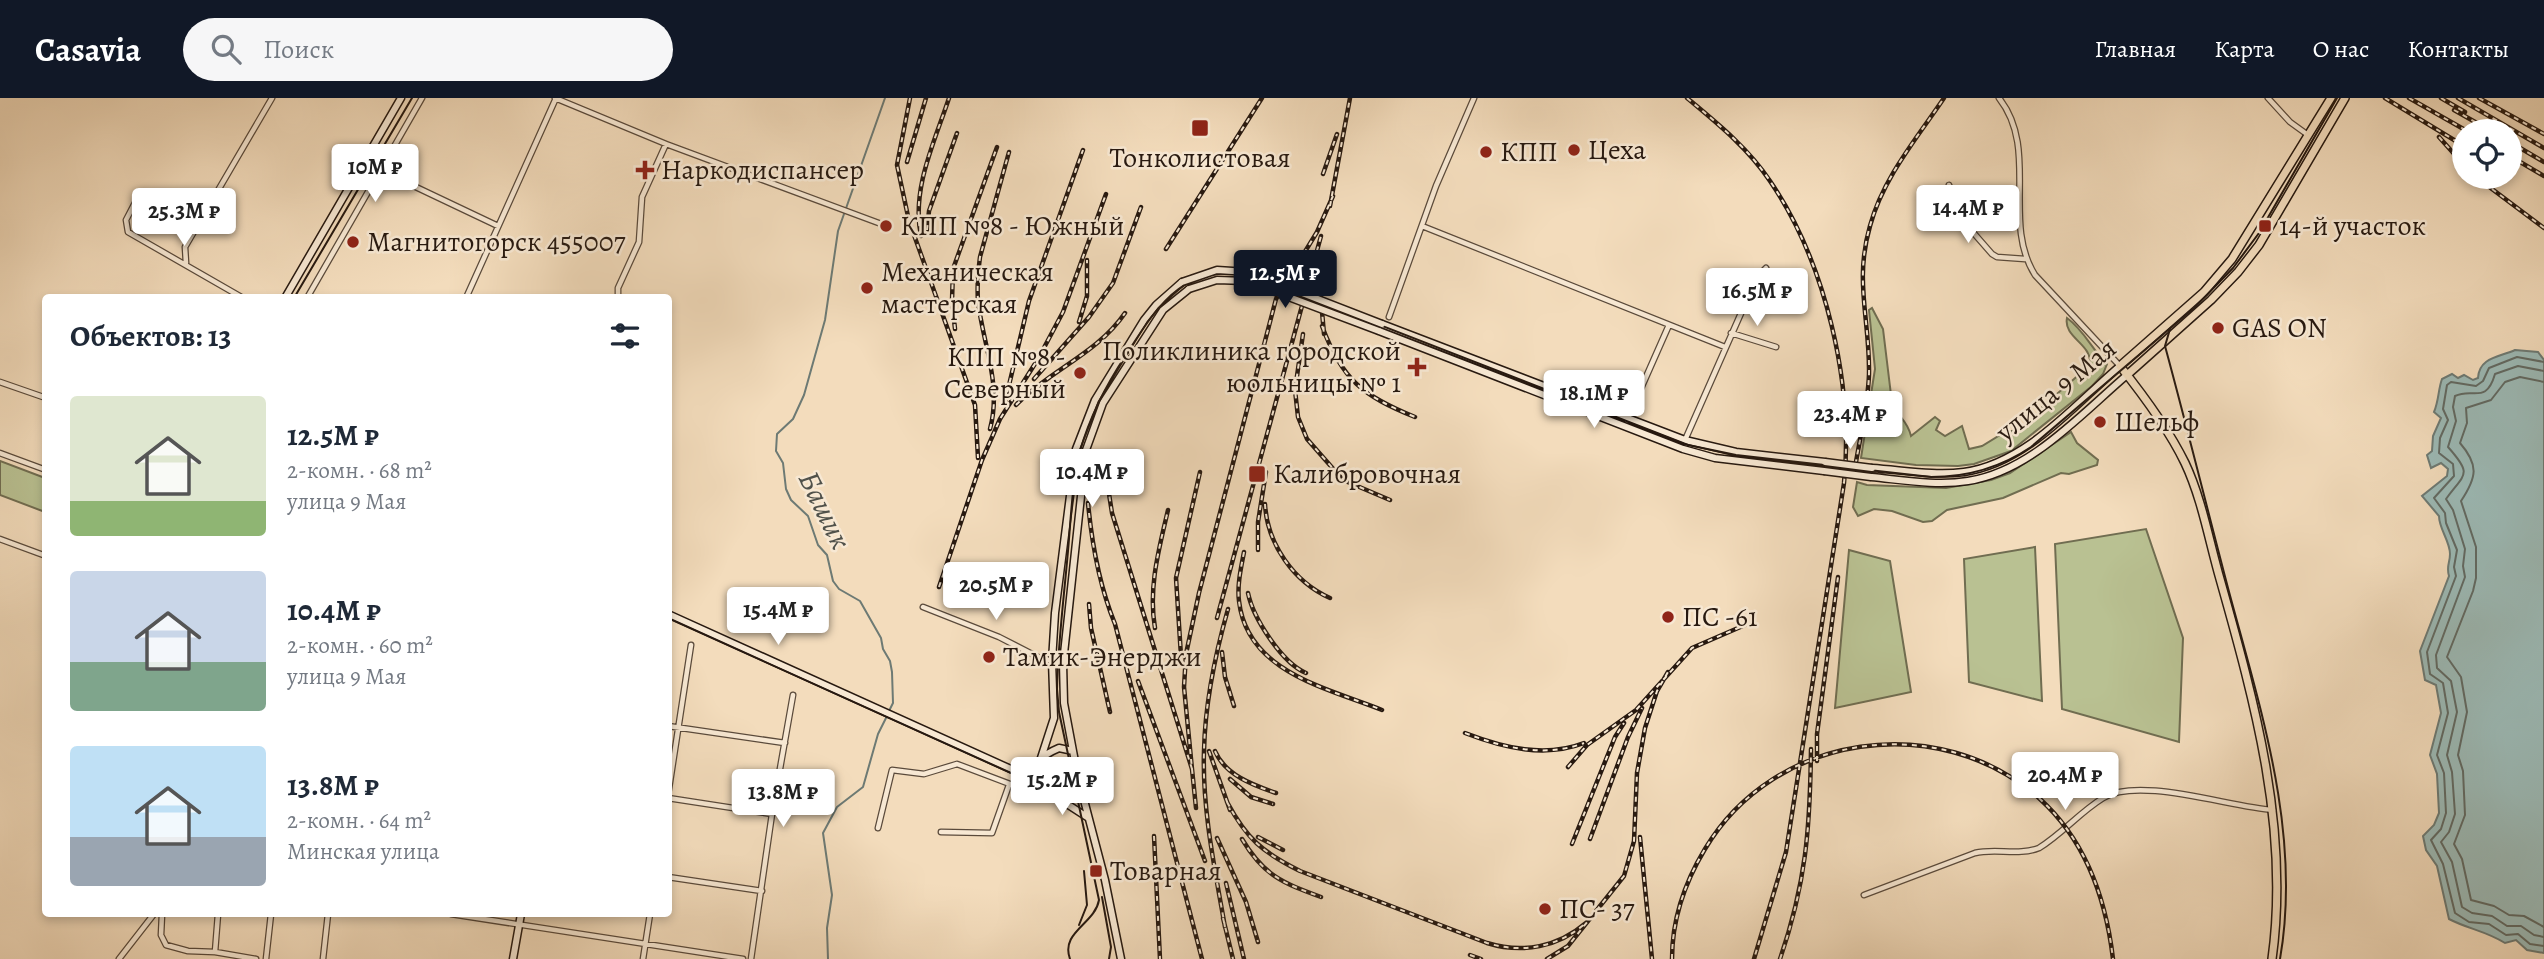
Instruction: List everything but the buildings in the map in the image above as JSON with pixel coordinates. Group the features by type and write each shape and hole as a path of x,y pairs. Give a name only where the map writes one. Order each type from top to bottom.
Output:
{"main road":[{"path":"287,294 401,98"},
{"name":"улица 9 Мая","path":"1039,760 1054,718 1052,661 1055,613 1072,471 1083,426 1095,400 1144,320 1156,305 1182,282 1217,270 1248,272 1685,440 1736,452 1872,468 1966,472 2003,460 2029,444 2204,292 2232,259 2331,98"},
{"name":"улица 9 Мая","path":"1073,751 1064,703 1063,663 1083,472 1091,429 1103,403 1163,310 1189,289 1217,280 1246,281 1625,428 1715,458 1871,477 1946,483 1967,481 2008,469 2050,440 2211,300 2238,272 2259,244 2345,98"},
{"path":"2120,366 2173,439 2195,489 2231,617 2266,763 2274,810 2278,876 2272,959"},
{"path":"672,616 1017,770 1035,780 1040,788 1087,817"},
{"path":"1017,770 1059,748 1073,751 1087,817 1105,880 1121,959"},
{"path":"1035,780 1039,760"},
{"path":"1053,795 1064,791 1078,776"},
{"path":"513,959 520,917"}],"street":[{"path":"186,263 185,247 272,98"},
{"path":"309,294 422,98"},
{"path":"468,294 556,98 666,144 884,225"},
{"path":"1389,317 1422,226 1474,98"},
{"path":"1998,98 2007,109 2017,132 2020,240 2025,259 2035,275 2120,366"},
{"path":"2268,98 2290,122 2309,136"},
{"path":"618,294 618,288 639,242 642,197 666,144"},
{"path":"380,170 498,226"},
{"path":"1949,185 1957,214 1993,254 1997,257 2025,259"},
{"path":"139,195 126,220 128,232 236,294"},
{"path":"1422,226 1725,346"},
{"path":"1685,440 1757,277 1766,268"},
{"path":"1625,428 1669,325"},
{"path":"1731,333 1776,347"},
{"path":"0,382 42,397"},
{"path":"0,453 42,469"},
{"path":"0,539 42,555"},
{"path":"923,607 1052,661 1063,663"},
{"path":"672,769 691,645"},
{"path":"751,959 793,695"},
{"path":"672,727 785,743"},
{"path":"878,828 892,770 924,774 957,764 1009,785 1031,790 1040,788"},
{"path":"942,832 992,833 1009,785"},
{"path":"1864,895 1975,853 1989,850 2031,851 2039,848 2103,798 2127,790 2141,789 2274,810"},
{"path":"672,798 772,814"},
{"path":"672,878 762,891"},
{"path":"119,959 152,917"},
{"path":"162,917 160,935 166,945 188,951 215,952 256,959"},
{"path":"215,952 218,917"},
{"path":"266,959 271,917"},
{"path":"323,959 328,917"},
{"path":"471,917 743,959"},
{"path":"643,959 650,917"}],"green space":[{"path":"1872,308 1883,329 1892,403 1911,436 1935,417 1940,421 1936,430 1945,436 1962,426 1969,449 1982,446 2005,432 2018,430 2038,416 2042,407 2090,365 2087,352 2069,331 2067,318 2107,364 2103,374 2092,386 2011,451 1974,464 1958,466 1916,465 1861,458 1875,369 1869,310"},
{"path":"2071,432 2077,443 2098,460 2097,465 2069,474 2061,473 2003,498 1947,510 1932,521 1923,522 1892,511 1874,509 1858,516 1853,507 1857,482 1867,485 1946,488 1991,480 2010,473"},
{"path":"0,461 42,477 42,511 0,495"},
{"path":"2146,529 2183,638 2179,742 2062,709 2055,544"},
{"path":"2035,547 2042,701 1969,682 1964,559"},
{"path":"1849,550 1890,561 1911,692 1835,708"}],"water":[{"path":"2515,350 2538,352 2544,360 2544,953 2527,950 2516,940 2505,943 2449,919 2437,866 2426,850 2423,836 2434,825 2439,813 2437,774 2430,755 2441,713 2436,685 2425,680 2420,651 2449,576 2450,554 2439,516 2422,496 2447,476 2448,469 2441,463 2431,468 2427,455 2432,451 2433,436 2441,418 2434,412 2442,379 2452,374 2458,378 2464,375 2473,380 2478,378 2479,371 2486,362"}],"waterway":[{"name":"Башик","path":"885,98 838,231 825,320 804,395 793,419 777,434 776,451 783,463 786,489 791,500 808,516 818,545 827,555 833,581 839,589 860,601 881,638 892,672 893,703 889,711"},
{"name":"Башик","path":"828,959 827,928 832,895 823,833 837,807 863,787 878,734 887,716"}],"tram line":[{"path":"296,294 412,98"},
{"path":"1070,959 1070,942 1091,916 1099,900 1059,712 1057,689 1075,475 1084,438 1105,389 1151,318 1179,289 1213,274 1259,278 1688,445 1736,455 1931,477 1958,475 1995,466 2031,447 2194,308 2233,268 2259,233 2337,98"},
{"path":"2170,329 2165,346 2253,679 2274,771 2286,865 2280,959"},
{"path":"672,620 1022,778 1040,783 1067,783 1079,796"},
{"path":"1079,925 1087,905 1084,871"},
{"path":"1102,897 1111,947 1109,959"}],"railway":[{"path":"910,98 897,165 909,221 975,405 978,458"},
{"path":"907,162 926,98"},
{"path":"921,236 919,201 922,183 949,98"},
{"path":"1166,249 1262,98"},
{"path":"1330,206 1350,98"},
{"path":"1687,98 1732,136 1752,158 1790,214 1821,287 1832,326 1845,406 1844,483 1786,852 1754,959"},
{"path":"1854,474 1869,374 1863,283 1865,246 1883,191 1944,98"},
{"path":"2385,98 2452,139"},
{"path":"2409,98 2452,122"},
{"path":"2441,98 2465,112"},
{"path":"2458,98 2544,148"},
{"path":"2479,98 2544,134"},
{"path":"2454,110 2470,119"},
{"path":"927,230 929,211 957,133"},
{"path":"1323,174 1337,134"},
{"path":"2439,137 2452,152"},
{"path":"955,329 953,269 997,147"},
{"path":"2522,149 2544,162"},
{"path":"1005,402 1029,301 1083,150"},
{"path":"990,429 993,380 980,317 978,274 980,257 1009,152"},
{"path":"2522,163 2544,176"},
{"path":"2492,189 2544,228"},
{"path":"939,587 982,460 1000,419 1038,359 1063,312 1106,194"},
{"path":"1111,457 1107,481 1112,513 1192,769 1184,687 1186,654 1199,593 1276,299 1317,232 1333,196"},
{"path":"1034,379 1089,317 1113,283 1141,207"},
{"path":"1217,618 1321,236"},
{"path":"1323,257 1320,289 1324,334"},
{"path":"1079,322 1087,296 1087,260"},
{"path":"1016,405 1101,340 1125,313"},
{"path":"1322,326 1338,360 1356,384 1381,402 1415,417"},
{"path":"1303,334 1295,390 1298,417 1307,439 1343,480 1390,500"},
{"path":"1181,656 1176,578 1200,472"},
{"path":"1258,550 1258,522 1266,472"},
{"path":"1088,503 1100,580 1115,624 1202,959"},
{"path":"1265,504 1271,533 1285,560 1305,582 1330,598"},
{"path":"1155,628 1154,583 1168,510"},
{"path":"1244,552 1239,601 1245,625 1257,645 1273,661 1293,674 1382,710"},
{"path":"1817,761 1817,734 1838,577"},
{"path":"1248,593 1256,615 1270,639 1288,660 1306,673"},
{"path":"1089,604 1091,628 1110,712"},
{"path":"1225,927 1207,817 1204,751 1212,679 1228,609"},
{"path":"1568,767 1587,745 1636,710 1692,648 1745,625"},
{"path":"1222,652 1225,677 1234,706"},
{"path":"1547,959 1568,946 1624,876 1634,841 1637,773 1645,728 1657,691 1668,672"},
{"path":"1138,681 1205,861"},
{"path":"1590,839 1628,737 1642,708"},
{"path":"1572,844 1615,737 1624,723"},
{"path":"1465,733 1524,749 1554,750 1584,743"},
{"path":"1672,959 1677,916 1691,875 1705,849 1735,810 1772,780 1815,758 1860,747 1908,745 1955,753 1999,771 2040,799 2056,815 2070,833 2091,872 2105,915 2113,959"},
{"path":"1780,959 1796,905 1805,856 1811,749"},
{"path":"1209,751 1230,810"},
{"path":"1215,751 1233,773 1249,783 1276,793"},
{"path":"1192,769 1196,808"},
{"path":"1230,779 1251,797 1273,804"},
{"path":"1227,802 1249,835 1265,851 1287,864 1487,943 1514,948 1540,946 1564,938 1586,923"},
{"path":"1154,836 1160,959"},
{"path":"1258,837 1283,850"},
{"path":"1640,837 1652,959"},
{"path":"1217,838 1246,902 1258,942"},
{"path":"1242,839 1258,862 1276,877 1321,897"},
{"path":"1226,883 1244,959"},
{"path":"1223,918 1233,959"},
{"path":"1470,955 1481,959"}],"place":[{"name":"Тонколистовая","path":"1200,128"},
{"name":"Цеха","path":"1574,150"},
{"name":"КПП","path":"1486,152"},
{"name":"Наркодиспансер","path":"645,170"},
{"name":"КПП №8 - Южный","path":"886,226"},
{"name":"14-й участок","path":"2265,226"},
{"name":"Магнитогорск 455007","path":"353,242"},
{"name":"Механическая мастерская","path":"867,288"},
{"name":"GAS ON","path":"2218,328"},
{"name":"Поликлиника городской юольницы № 1","path":"1417,367"},
{"name":"КПП №8 - Северный","path":"1080,373"},
{"name":"Шельф","path":"2100,422"},
{"name":"Калибровочная","path":"1257,474"},
{"name":"ПС -61","path":"1668,617"},
{"name":"Тамик-Энерджи","path":"989,657"},
{"name":"Товарная","path":"1096,871"},
{"name":"ПС- 37","path":"1545,909"}]}
